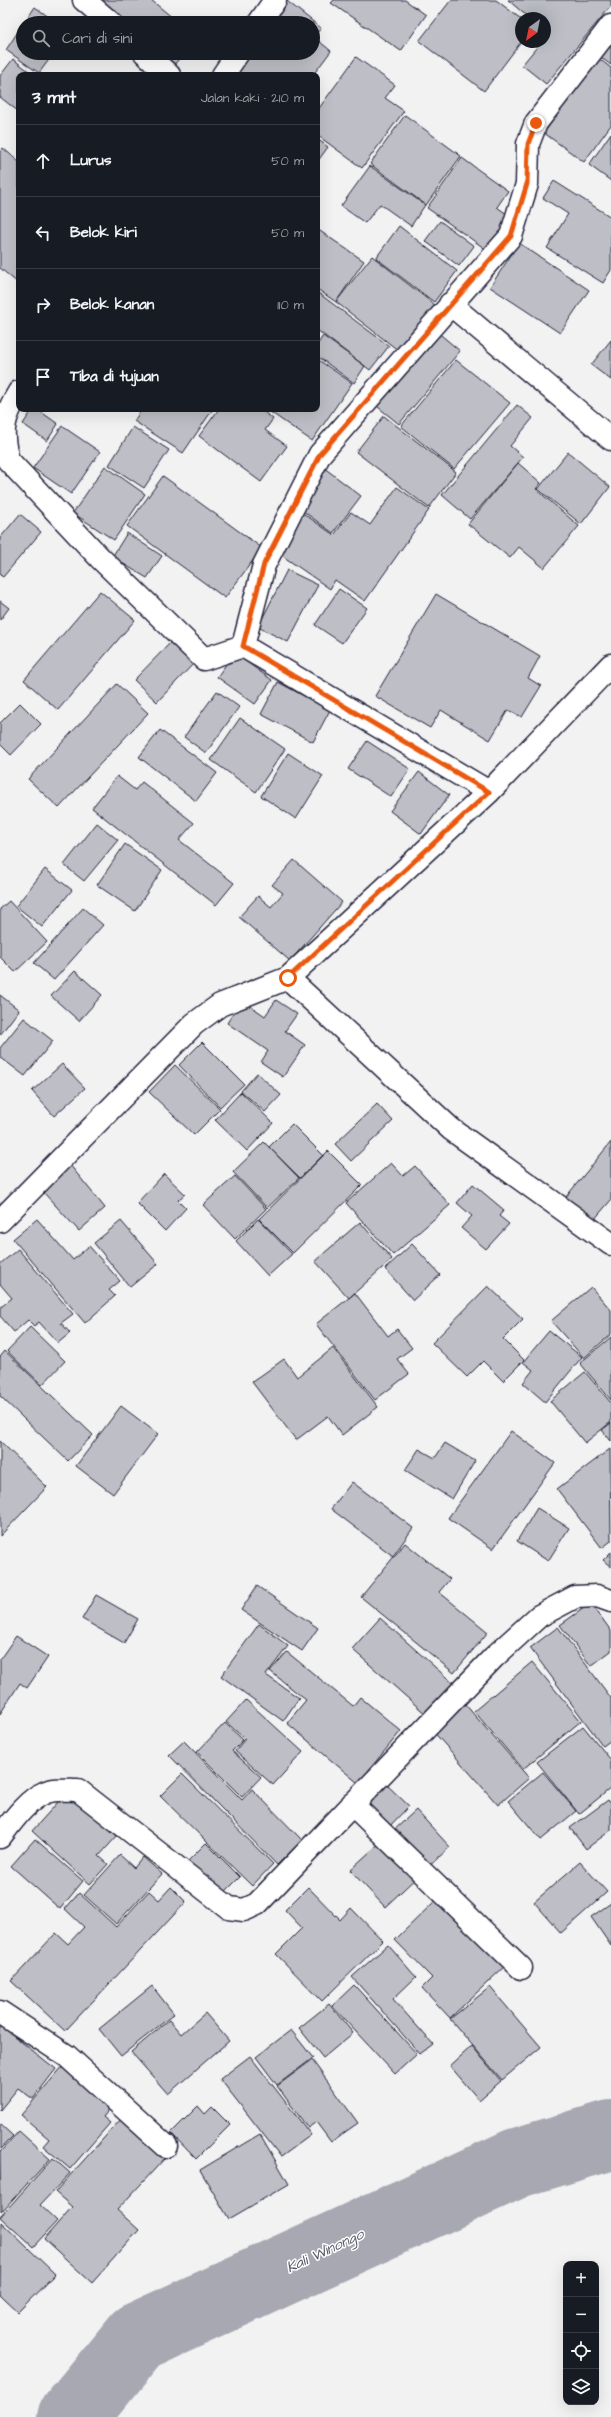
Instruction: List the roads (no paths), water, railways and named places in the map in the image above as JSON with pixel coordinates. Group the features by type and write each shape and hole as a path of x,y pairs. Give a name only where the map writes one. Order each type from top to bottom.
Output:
{"street":[{"path":"84,0 102,16"},
{"path":"264,16 275,0"},
{"path":"243,646 264,564 320,454 511,236 527,184 528,144 536,123 611,26"},
{"path":"152,60 166,72"},
{"path":"225,72 233,60"},
{"path":"450,304 611,439"},
{"path":"16,396 7,410 1,440 8,460 100,558 204,659 243,646 489,792"},
{"path":"0,1221 194,1024 220,1005 288,978 489,792 611,665"},
{"path":"288,978 451,1129 611,1244"},
{"path":"0,1837 17,1814 43,1793 58,1790 78,1790 230,1908 244,1910 257,1904 494,1657 539,1616 575,1597 597,1596 611,1601"},
{"path":"352,1804 521,1968"},
{"path":"0,2012 67,2056 166,2146"}],"waterway":[{"name":"Kali Winongo","path":"72,2417 138,2337 517,2163 611,2135"}]}
